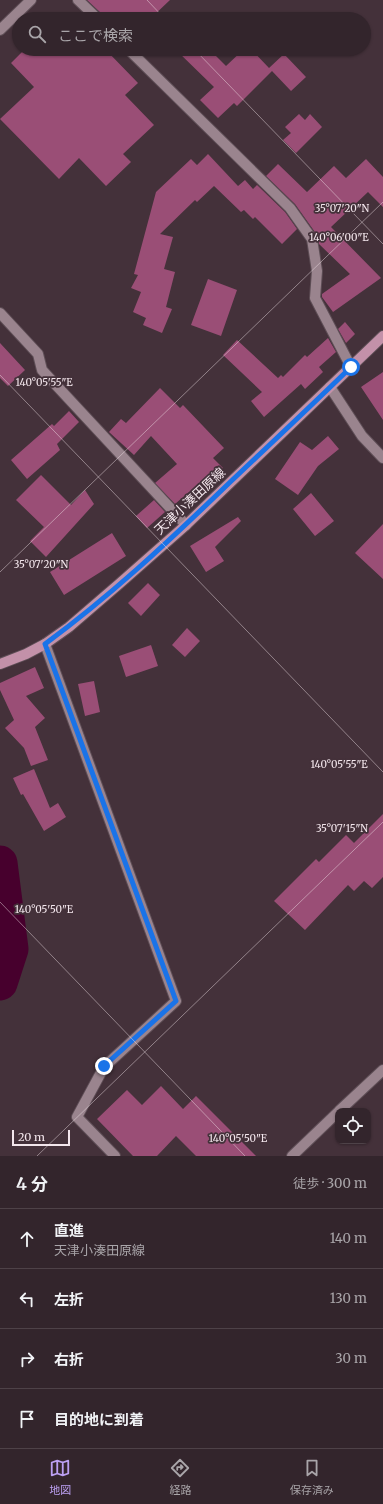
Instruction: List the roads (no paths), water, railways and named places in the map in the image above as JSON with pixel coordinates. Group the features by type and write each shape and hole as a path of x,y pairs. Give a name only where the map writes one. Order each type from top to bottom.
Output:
{"main road":[{"name":"天津小湊田原線","path":"3,663 26,654 45,644 69,627 119,584 186,524 383,336"}],"street":[{"path":"19,12 31,0"},
{"path":"78,0 91,12"},
{"path":"0,30 12,18"},
{"path":"135,56 290,208 312,238 317,271 315,298 351,367"},
{"path":"0,313 38,354 42,370 186,524"},
{"path":"330,387 362,436 383,458"},
{"path":"45,644 176,1001 104,1066 77,1116 115,1156"},
{"path":"341,1108 383,1070"},
{"path":"292,1156 335,1114"}],"waterway":[{"path":"0,863 11,949 0,983"}]}
